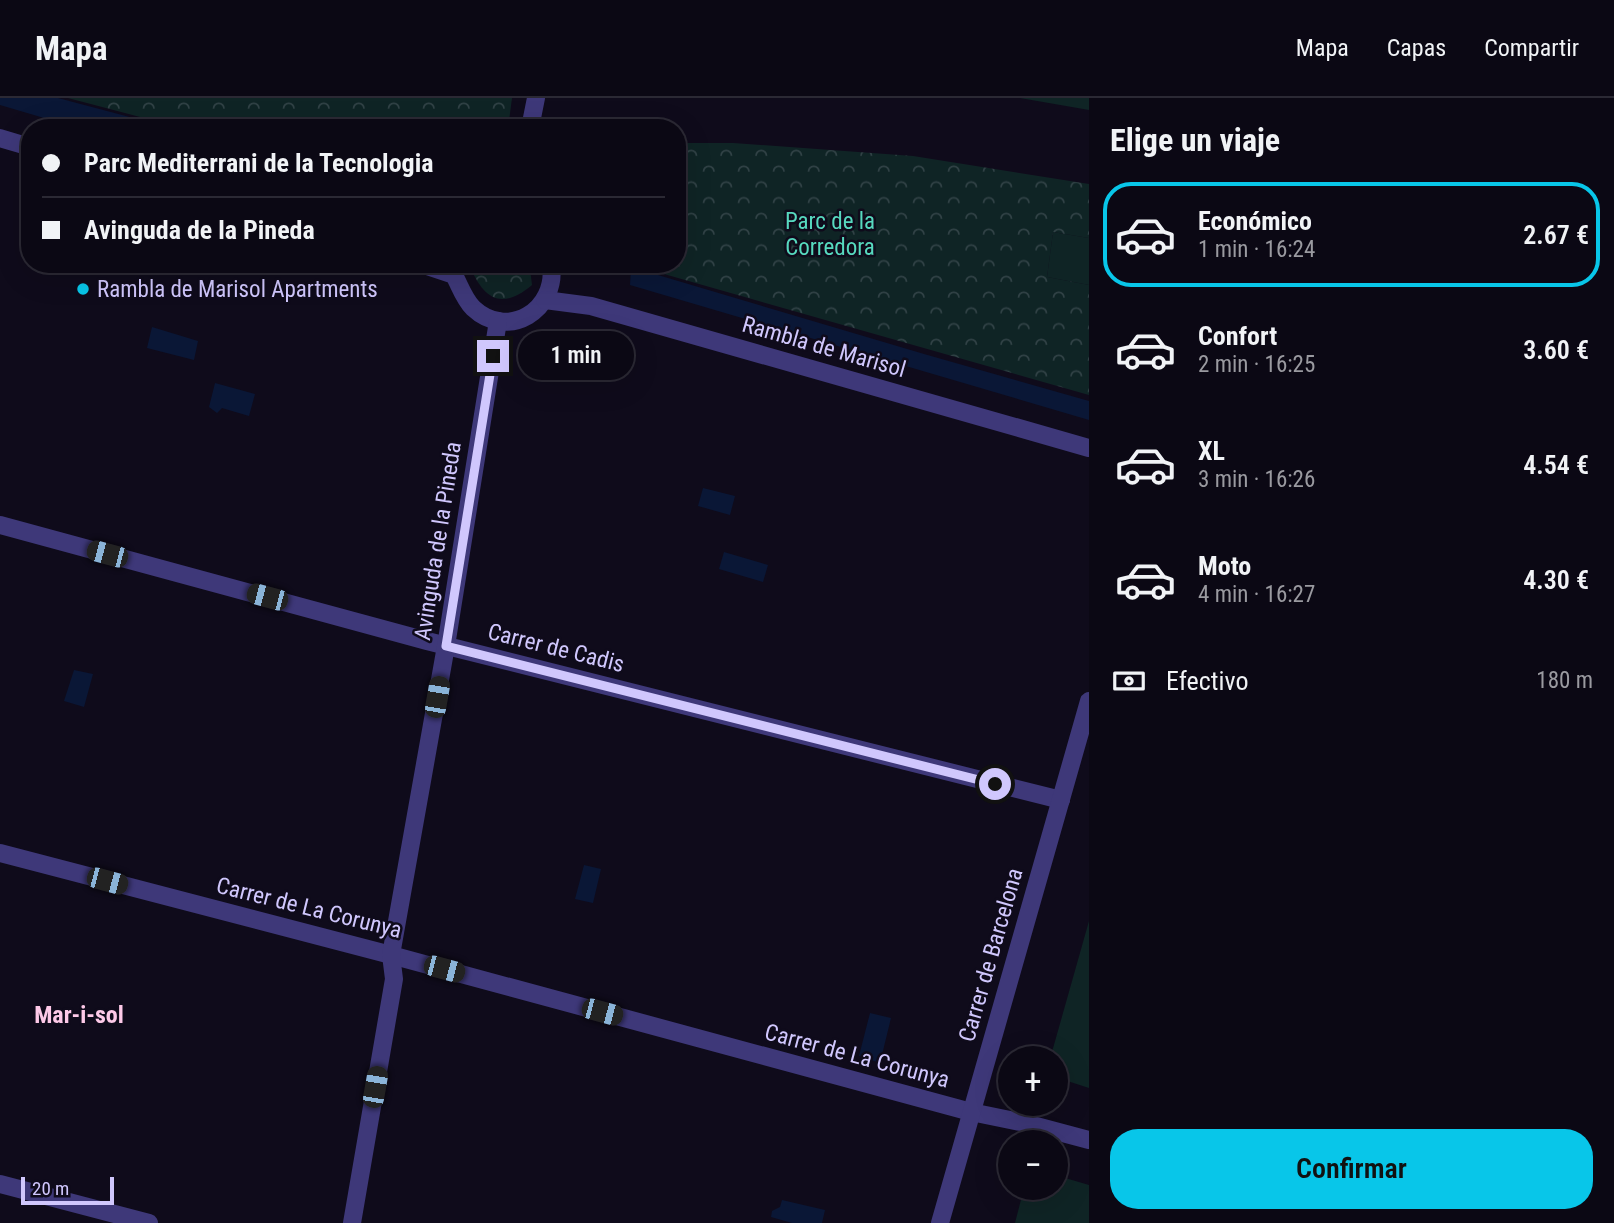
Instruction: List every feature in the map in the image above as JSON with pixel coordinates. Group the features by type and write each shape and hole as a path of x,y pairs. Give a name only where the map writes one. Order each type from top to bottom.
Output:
{"street":[{"path":"532,119 536,98"},
{"path":"0,138 21,144"},
{"path":"448,273 454,275 465,298 474,309 487,318 498,321 525,318 545,300 551,286 551,273"},
{"name":"Rambla de Marisol","path":"545,300 591,306 1089,448"},
{"name":"Avinguda de la Pineda","path":"352,1223 394,979 391,955 446,646 498,321"},
{"name":"Carrer de Cadis","path":"0,525 446,646 1061,800"},
{"name":"Carrer de Barcelona","path":"940,1223 1089,701"},
{"name":"Carrer de La Corunya","path":"0,853 391,955 971,1112 1089,1140"},
{"path":"0,1184 149,1223"}],"green space":[{"path":"68,98 512,98 509,119 148,119"},
{"path":"1020,98 1089,98 1089,110"},
{"name":"Parc de la Corredora","path":"686,143 733,143 913,156 1089,184 1089,238 1053,232 1047,277 1089,285 1089,395 661,273 686,273"},
{"path":"1053,232 1089,238 1089,285 1047,277"},
{"path":"473,273 530,273 532,285 511,298 502,299 487,293"},
{"path":"1089,921 1089,1088 1068,1081 1068,1046 1054,1046"},
{"path":"1068,1179 1089,1185 1089,1223 1015,1223 1021,1200 1068,1200"}],"water":[{"path":"0,98 58,98 137,119 47,119 0,105"},
{"path":"631,273 651,273 1089,401 1089,420 630,285"},
{"path":"152,327 198,341 194,360 147,348"},
{"path":"215,383 255,394 249,416 222,408 217,413 209,407"},
{"path":"703,488 735,496 730,515 698,506"},
{"path":"724,552 768,565 763,582 719,569"},
{"path":"74,670 93,674 84,707 64,701"},
{"path":"584,865 601,869 593,903 575,899"},
{"path":"870,1013 891,1018 880,1063 859,1056"},
{"path":"782,1200 825,1210 822,1223 792,1223 771,1217 772,1211 780,1207"}],"place":[{"name":"Rambla de Marisol Apartments","path":"83,289"}],"district":[{"name":"Mar-i-sol","path":"79,1015"}],"route":[{"path":"493,356 446,646 995,784"}]}
